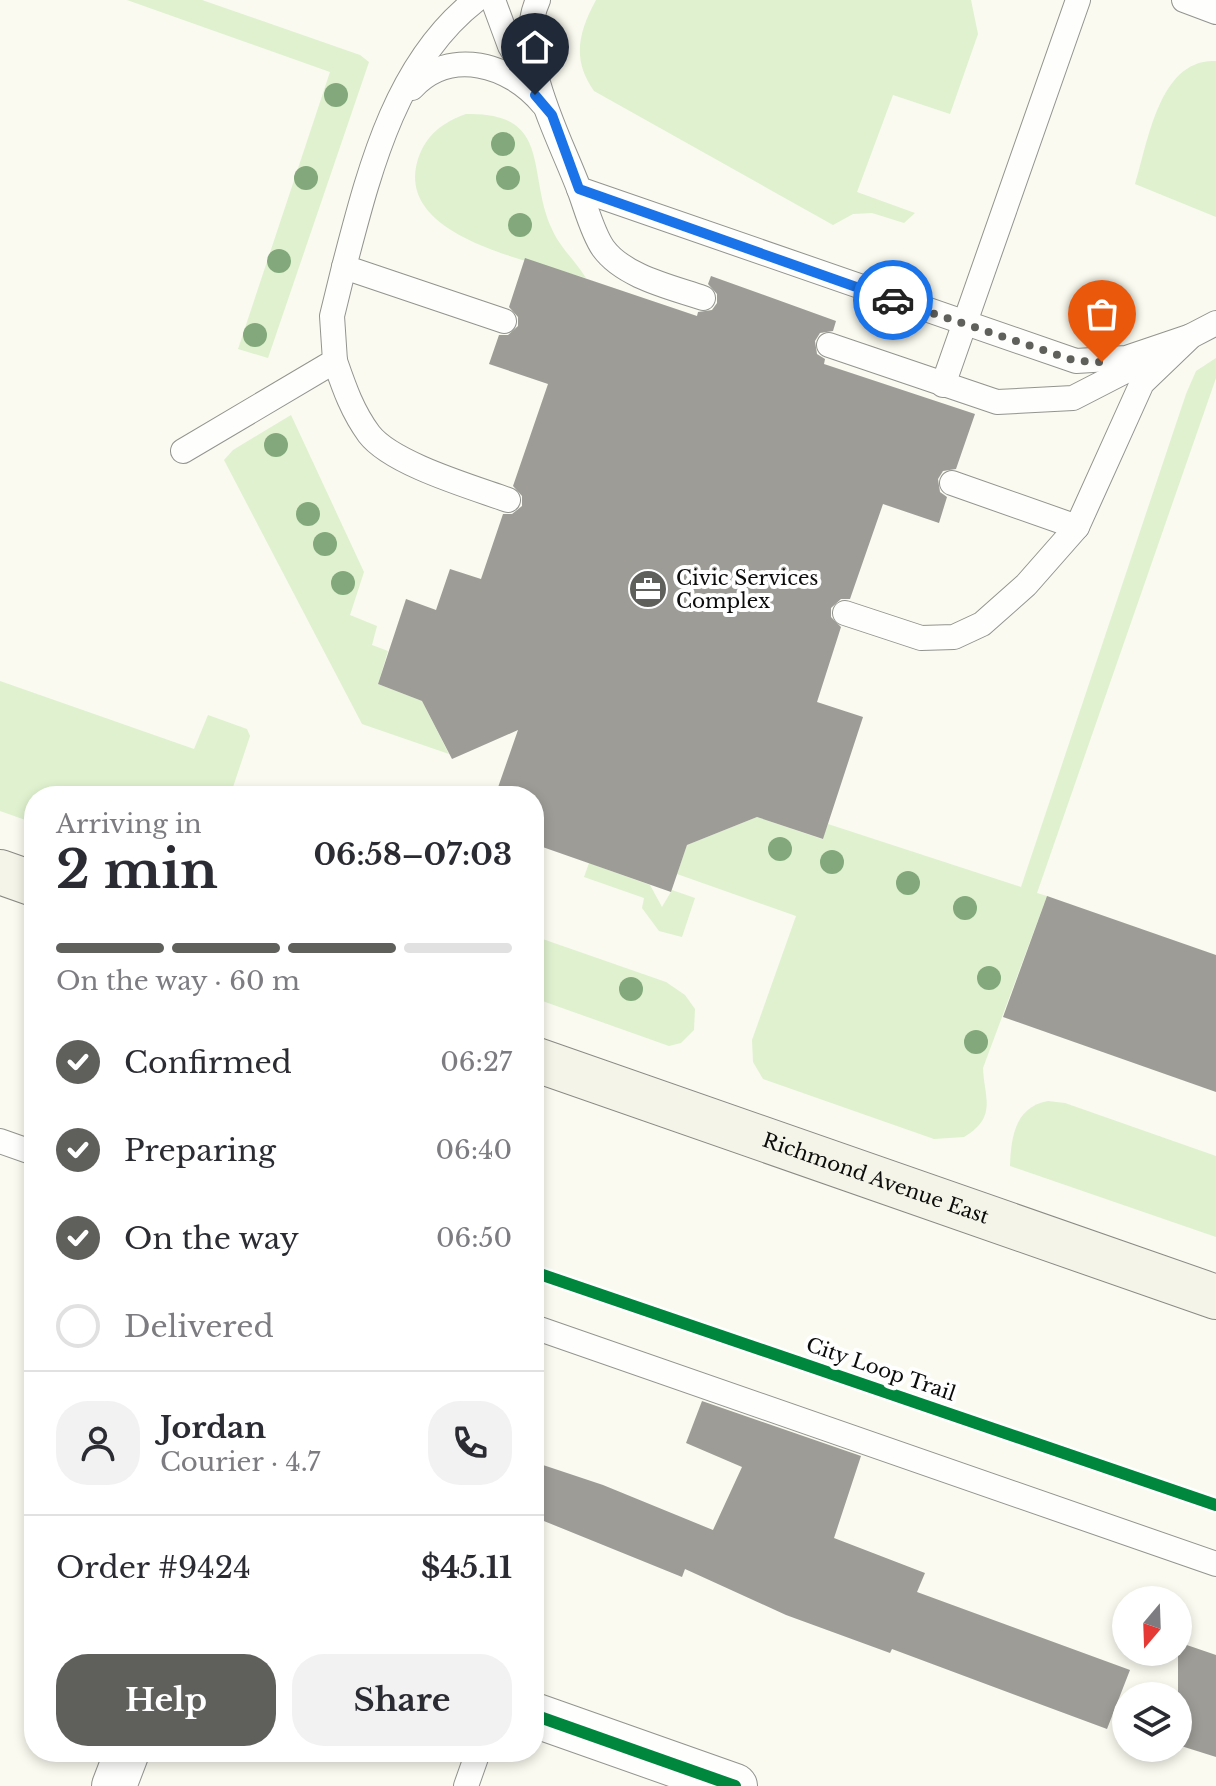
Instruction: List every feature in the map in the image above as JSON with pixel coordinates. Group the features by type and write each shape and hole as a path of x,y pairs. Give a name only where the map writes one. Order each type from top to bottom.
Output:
{"main road":[{"path":"0,872 24,880"},
{"name":"Richmond Avenue East","path":"544,1062 1216,1297"}],"street":[{"path":"544,1719 735,1786"},
{"path":"114,1786 123,1762"}],"lane":[{"path":"438,36 455,0"},
{"path":"476,0 448,22 388,121 332,316 335,361 349,401 371,437 409,462 508,500"},
{"path":"493,0 510,46 552,115"},
{"path":"538,0 530,38 534,73 603,248 625,267 703,298"},
{"path":"943,385 1078,0"},
{"path":"1184,0 1216,12"},
{"path":"388,121 423,77 442,66 459,62 500,72 519,82 552,115"},
{"path":"579,189 1076,361 1126,358 1191,336"},
{"path":"344,267 504,321"},
{"path":"829,345 997,402 1073,398 1216,323"},
{"path":"845,613 921,638 954,637 982,624 1026,585 1077,527 1142,383 1191,336"},
{"path":"183,451 335,361"},
{"path":"952,483 1077,527"},
{"path":"0,1141 24,1149"},
{"path":"544,1330 1216,1564"},
{"path":"466,1786 474,1762"}],"green space":[{"path":"127,0 202,0 360,55 369,62 268,358 238,349 330,72"},
{"path":"596,0 971,0 978,34 950,114 893,95 857,192 915,213 904,223 872,213 853,214 833,225 594,91 582,68 580,46 585,24"},
{"path":"1216,61 1216,217 1135,184 1151,126 1169,88 1181,73 1197,64"},
{"path":"466,114 493,116 512,123 524,134 532,149 551,227 586,278 473,242 446,227 426,209 416,186 421,151 436,130"},
{"path":"1216,358 1216,378 1037,893 1047,896 983,1068 987,1106 981,1122 964,1137 934,1139 763,1079 753,1062 752,1040 796,916 677,874 687,845 757,817 822,839 828,824 1021,887 1186,394 1196,371"},
{"path":"291,415 364,572 350,615 377,626 372,645 388,651 378,684 422,701 449,754 362,724 224,460 233,450"},
{"path":"0,681 194,749 208,715 247,729 250,736 233,786 24,786 24,819 0,811"},
{"path":"589,863 650,885 662,907 672,890 695,898 682,937 659,931 642,908 644,898 584,877"},
{"path":"544,939 666,982 685,995 695,1009 694,1030 681,1043 669,1046 544,1002"},
{"path":"1048,1101 1065,1103 1216,1156 1216,1237 1010,1166 1017,1125 1028,1110"}],"building":[{"name":"Civic Services Complex","path":"525,258 697,316 698,312 712,310 717,303 717,294 708,284 711,276 836,321 833,331 820,333 815,341 817,354 825,359 824,364 975,414 956,469 943,471 938,479 940,492 947,497 939,523 883,504 850,599 841,599 831,608 831,617 841,627 817,702 863,717 823,839 757,817 687,845 671,892 544,848 544,786 498,786 518,730 452,759 422,701 378,684 406,599 436,610 450,569 481,579 503,514 512,514 522,506 522,496 513,486 548,384 489,364 499,335 508,335 518,326 518,317 509,307"},
{"path":"1047,896 1216,955 1216,1092 1003,1017"},
{"path":"702,1401 861,1456 834,1538 925,1573 917,1592 1112,1663 1112,1666 1130,1670 1125,1682 1112,1682 1112,1716 1107,1729 892,1649 890,1653 786,1615 685,1569 682,1577 544,1521 544,1465 603,1485 713,1530 742,1467 686,1443"},
{"path":"1192,1647 1216,1655 1216,1757 1192,1749 1192,1682 1178,1682 1178,1666 1192,1666"}],"cycle path":[{"name":"City Loop Trail","path":"544,1275 1216,1505"},
{"path":"544,1719 735,1786"}],"way so far":[{"path":"893,300 1076,361 1102,362"}],"place":[{"name":"Civic Services Complex","path":"648,589"}],"route":[{"path":"535,95 552,115 579,189 893,300"}]}
